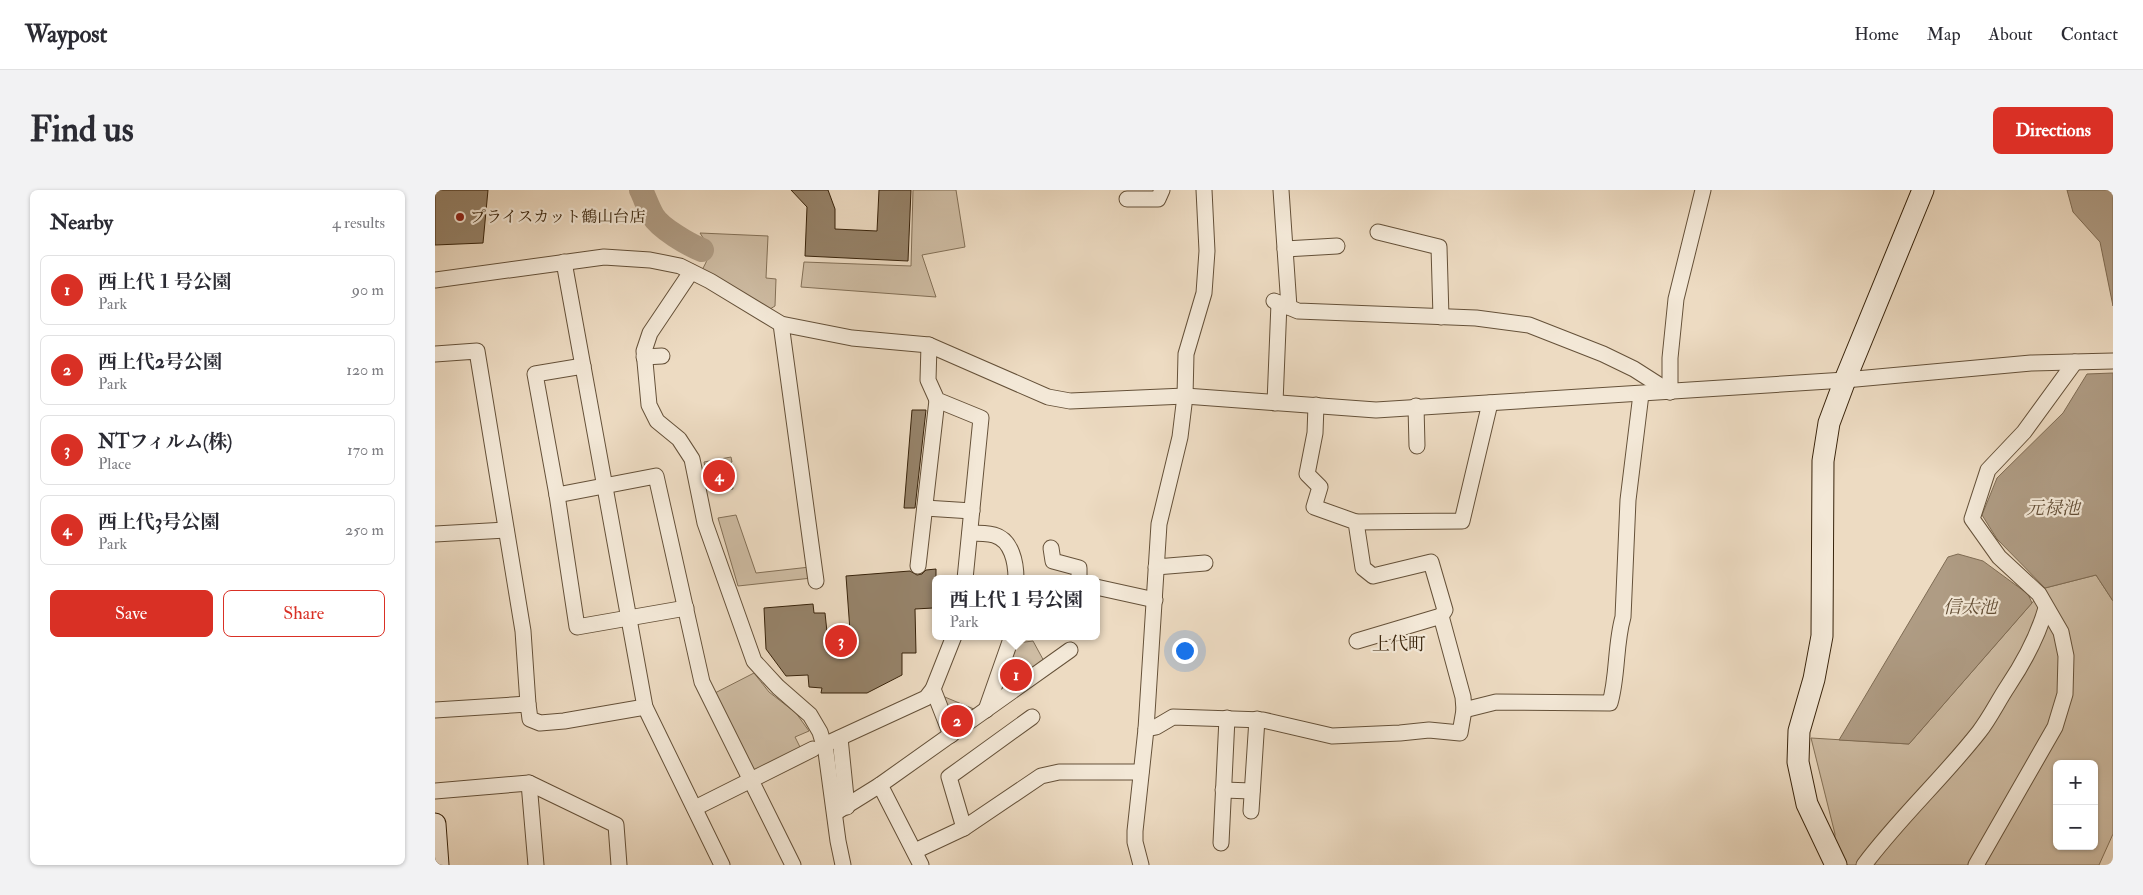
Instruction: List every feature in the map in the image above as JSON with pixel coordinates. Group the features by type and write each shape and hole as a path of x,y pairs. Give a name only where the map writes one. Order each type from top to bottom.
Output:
{"street":[{"path":"1127,199 1158,200 1162,190"},
{"path":"1141,865 1135,842 1146,728 1159,524 1180,437 1185,396 1186,354 1204,293 1207,252 1204,190"},
{"path":"1275,403 1285,249 1281,190"},
{"path":"1670,392 1670,358 1676,299 1703,190"},
{"path":"1836,865 1807,804 1798,762 1799,731 1814,679 1822,636 1823,461 1829,423 1923,190"},
{"path":"1377,232 1439,247 1441,317"},
{"path":"1285,249 1337,246"},
{"path":"435,280 604,257 650,260 681,266 710,281 781,324 852,338 929,345 1048,397 1070,400 1185,396 1376,410 1845,380 2031,363 2113,361"},
{"path":"564,262 645,707 722,865"},
{"path":"691,272 650,333 643,357 649,405 657,422 679,439 692,460 705,523 754,661 778,687 810,715 819,732 818,747 841,810"},
{"path":"1281,304 1298,311 1477,318 1529,325 1635,369 1670,392"},
{"path":"781,324 815,582"},
{"path":"918,566 937,400 927,380 929,345"},
{"path":"435,354 477,351 523,631 530,719 540,723 564,722 645,707"},
{"path":"643,357 662,356"},
{"path":"1976,865 2055,727 2065,694 2066,656 2061,632 2039,594 1999,557 1972,519 1988,470 2023,432 2075,362"},
{"path":"583,366 535,374 557,495 577,627 686,608"},
{"path":"1464,710 1496,702 1610,703 1614,689 1619,631 1623,617 1628,500 1641,394"},
{"path":"937,400 981,418 965,575"},
{"path":"1316,405 1315,433 1307,474 1320,487 1314,507 1356,522 1463,522 1490,403"},
{"path":"1416,406 1417,446"},
{"path":"557,495 656,476 702,682 793,865"},
{"path":"925,508 972,511"},
{"path":"1356,522 1363,568 1373,576 1431,562 1445,610 1441,616 1357,641"},
{"path":"435,534 506,530"},
{"path":"970,533 995,535 1003,539 1016,564 1015,575"},
{"path":"1051,548 1053,561 1079,568 1079,575"},
{"path":"1155,567 1205,563"},
{"path":"1100,587 1155,600"},
{"path":"1864,865 1881,841 1979,731 2020,668 2041,627 2046,608"},
{"path":"1146,728 1156,727 1173,717 1257,719 1332,736 1400,734 1429,730 1460,732 1464,710 1463,697 1441,616"},
{"path":"695,808 818,747 926,698 933,689 952,640"},
{"path":"986,710 1011,640"},
{"path":"841,810 880,785 1070,650"},
{"path":"933,689 951,735"},
{"path":"435,710 528,704"},
{"path":"964,828 949,777 1032,717"},
{"path":"1221,843 1227,718"},
{"path":"1251,811 1257,719"},
{"path":"840,738 843,865"},
{"path":"880,785 918,858 1041,776 1059,772 1141,772"},
{"path":"435,791 529,783 616,825 619,865"},
{"path":"529,783 536,865"},
{"path":"1223,790 1252,791"},
{"path":"435,824 438,865"}],"shaded area":[{"path":"913,190 956,190 965,247 922,255 936,297 801,287 804,262 911,266"},
{"path":"700,233 768,236 766,278 776,279 775,306 770,309 702,270 709,251"},
{"path":"731,457 732,462 729,463 733,489 710,491 704,462"},
{"path":"736,515 756,573 810,567 812,578 738,586 718,518"},
{"path":"2096,575 2113,601 2113,834 2099,865 1832,865 1835,834 1811,738 1909,744 2045,588"},
{"path":"1033,641 1045,663 1006,692 999,688 1017,643"},
{"path":"754,673 769,692 796,713 809,731 795,737 801,749 757,771 751,769 713,694"},
{"path":"940,695 981,712 951,731"}],"water":[{"path":"2067,190 2113,190 2113,306 2100,242 2073,212"},
{"name":"元禄池","path":"2113,373 2113,601 2096,575 2045,588 1997,539 1982,515 1997,478 2063,413 2087,374"},
{"name":"信太池","path":"1958,554 1983,561 2028,594 2032,603 1909,744 1839,740 1948,557"}],"building":[{"name":"プライスカット鶴山台店","path":"435,190 488,190 483,243 435,245"},
{"path":"791,190 828,190 835,209 835,229 877,231 879,190 911,190 908,261 805,256 807,207"},
{"path":"912,410 926,410 915,508 904,508"},
{"path":"936,569 936,575 932,575 932,608 915,609 916,653 902,653 902,675 867,693 821,693 822,688 809,687 808,675 786,676 766,649 764,608 813,604 814,613 825,613 827,632 850,631 846,576 910,571 917,575 922,574 926,570"}],"waterway":[{"path":"641,190 651,213 662,226 675,236 702,250"}],"place":[{"name":"プライスカット鶴山台店","path":"460,217"},
{"name":"西上代3号公園","path":"719,476"},
{"name":"NTフィルム(株)","path":"841,641"},
{"name":"西上代１号公園","path":"1016,675"},
{"name":"西上代2号公園","path":"957,721"}],"district":[{"name":"上代町","path":"1399,644"}]}
